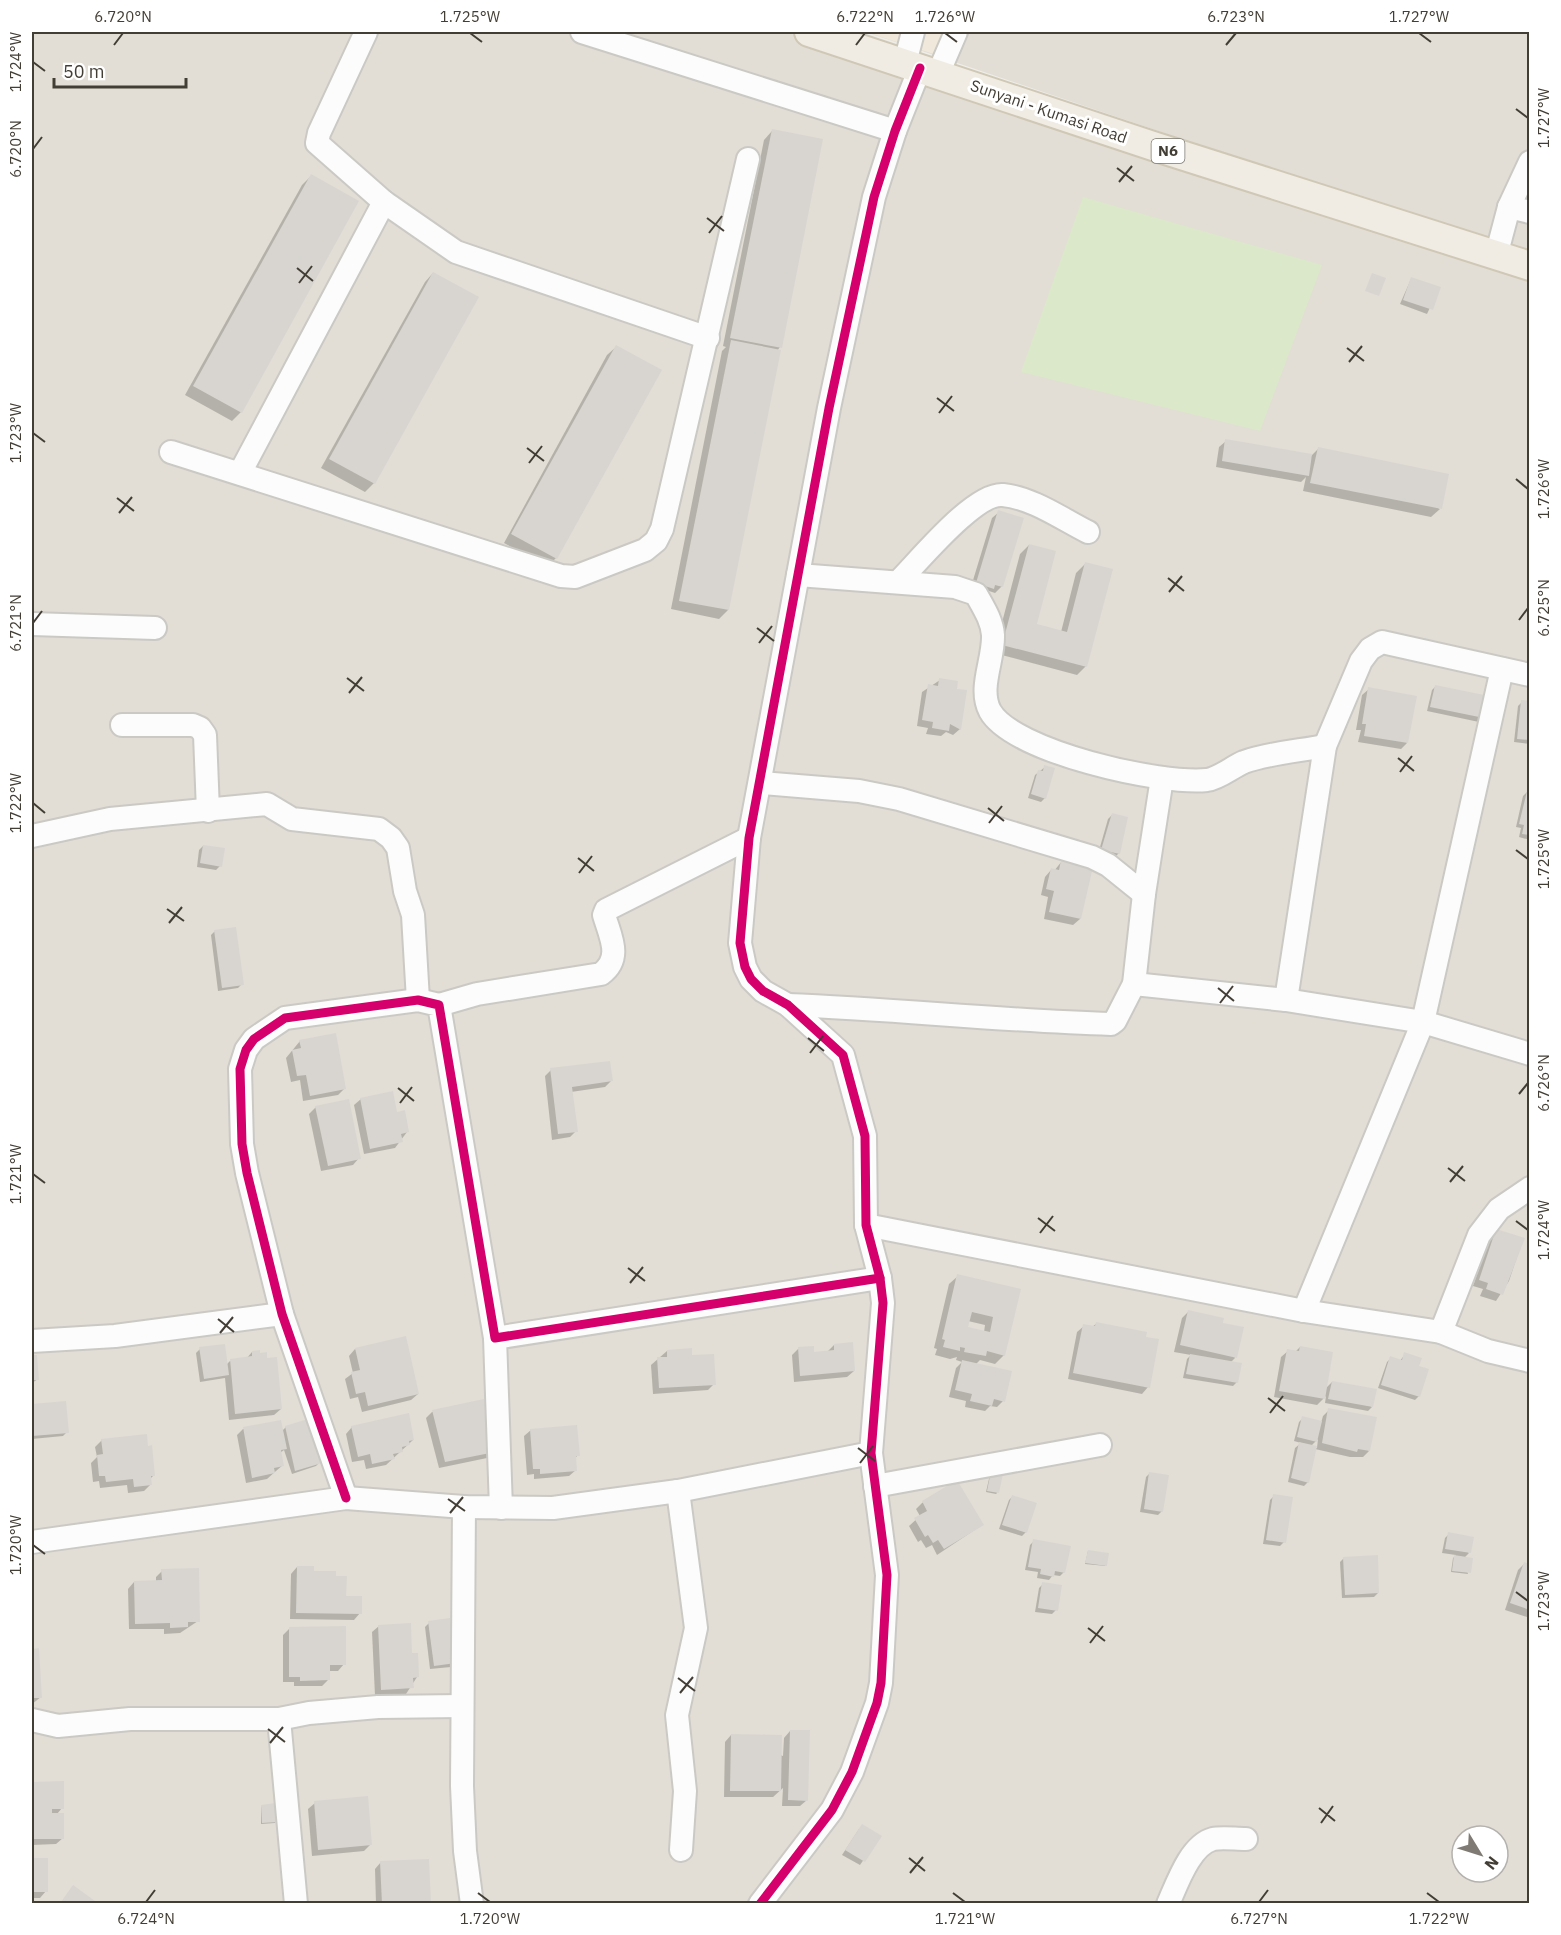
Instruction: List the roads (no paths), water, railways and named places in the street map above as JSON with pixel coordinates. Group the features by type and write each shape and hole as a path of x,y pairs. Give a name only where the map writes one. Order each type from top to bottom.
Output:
{"main road":[{"name":"Sunyani - Kumasi Road","path":"809,32 839,36 921,68 1152,146 1530,266"}],"street":[{"path":"366,32 319,133 317,143 384,202 456,252 708,338"},
{"path":"582,32 895,131"},
{"path":"913,32 921,68"},
{"path":"760,1904 836,1804 852,1772 877,1703 884,1648 887,1563 871,1453 883,1303 880,1278 866,1225 865,1136 843,1055 788,1005 763,991 751,979 745,967 740,943 749,838 829,408 872,207 895,131 921,68 956,32"},
{"path":"171,452 561,576 575,577 645,550 656,541 662,529 748,159"},
{"path":"1496,256 1519,209 1530,162"},
{"path":"240,473 384,202"},
{"path":"899,581 971,507 1002,495 1036,506 1088,532"},
{"path":"798,574 955,587 976,594 990,619 993,635 985,693 989,709 997,721 1013,733 1075,758 1161,778 1209,780 1247,761 1325,746"},
{"path":"32,624 155,628"},
{"path":"1286,1000 1325,746 1361,661 1370,649 1382,642 1530,675"},
{"path":"1304,1311 1423,1022 1502,669"},
{"path":"122,725 194,725 200,728 205,735 208,811"},
{"path":"788,1005 892,1009 1005,1020 1111,1024 1119,1017 1134,984 1161,778"},
{"path":"761,783 859,791 899,799 1092,857 1108,864 1144,894"},
{"path":"32,836 110,819 267,804 292,819 379,829 391,838 398,848 495,1338 501,1508"},
{"path":"346,1498 282,1314 242,1144 240,1069 246,1050 261,1032 285,1018 428,1002 601,974 608,969 614,956 613,942 604,915 606,910 749,838"},
{"path":"1134,984 1286,1000 1423,1022 1530,1054"},
{"path":"1441,1332 1479,1235 1499,1209 1530,1188"},
{"path":"866,1225 1304,1311 1441,1332 1488,1351 1530,1361"},
{"path":"495,1338 880,1278"},
{"path":"32,1341 115,1336 282,1314"},
{"path":"875,1486 1100,1444"},
{"path":"32,1542 346,1498 464,1507 553,1509 678,1491 871,1453"},
{"path":"678,1491 696,1628 677,1715 685,1791 681,1850"},
{"path":"464,1507 462,1706 465,1851 472,1904"},
{"path":"32,1720 58,1726 130,1719 279,1719 309,1713 378,1707 462,1706"},
{"path":"279,1719 296,1904"},
{"path":"1168,1904 1180,1876 1201,1844 1214,1839 1246,1839"}]}
